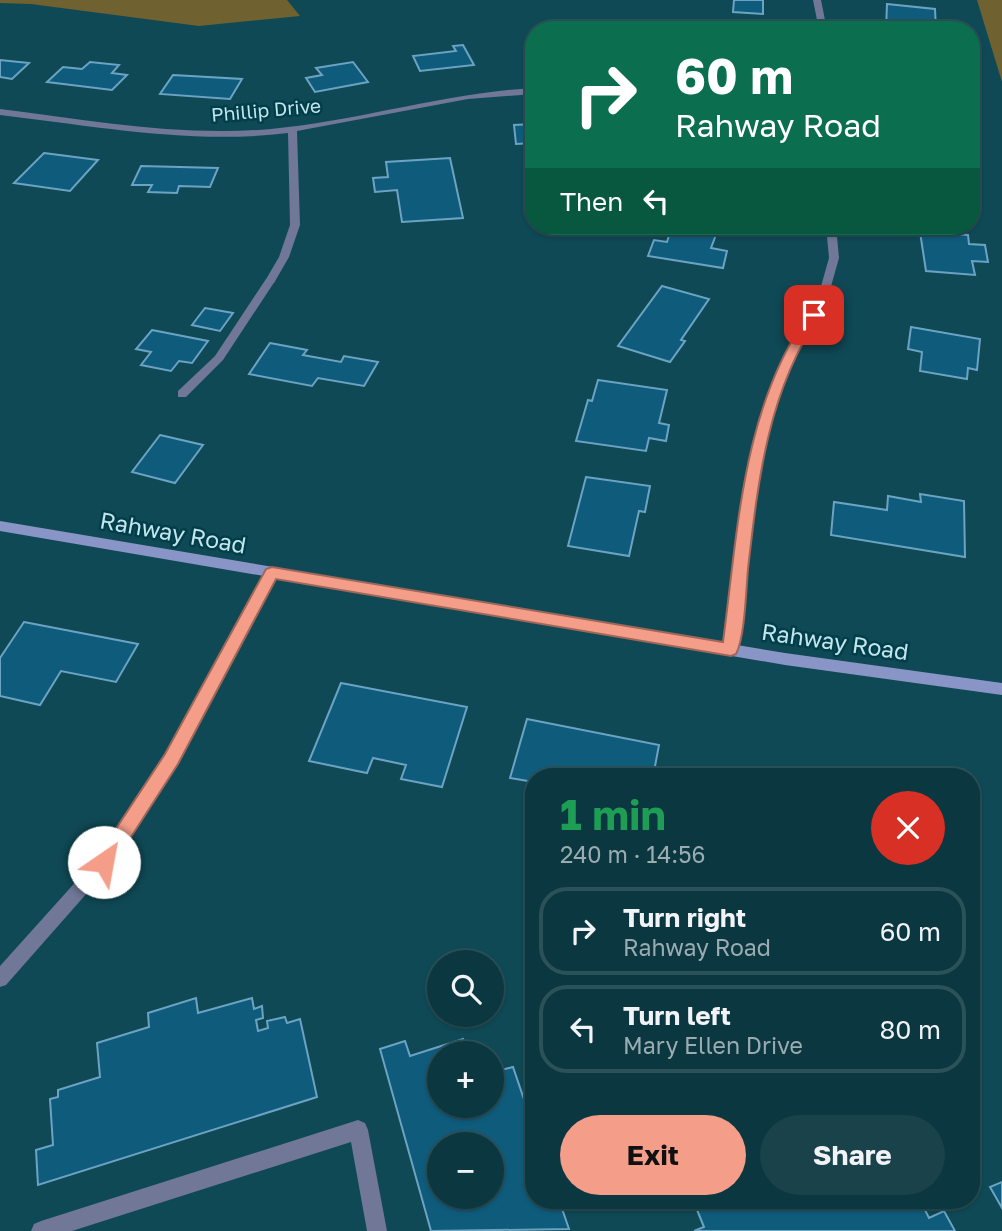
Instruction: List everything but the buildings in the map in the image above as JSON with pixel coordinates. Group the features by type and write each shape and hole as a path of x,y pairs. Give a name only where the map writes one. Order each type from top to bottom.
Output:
{"street":[{"path":"817,0 821,21"},
{"name":"Phillip Drive","path":"0,112 213,134 292,129 389,113 446,99 525,92"},
{"path":"182,394 219,358 284,257 295,225 292,129"},
{"path":"731,649 747,515 760,437 775,389 823,297 834,258 832,235"},
{"name":"Rahway Road","path":"0,526 731,649 1002,689"},
{"path":"0,979 104,862 171,759 272,573"},
{"path":"41,1231 358,1130 377,1231"}],"shaded area":[{"path":"0,0 287,0 300,16 199,26 31,4 0,3"},
{"path":"977,0 1002,0 1002,82"}],"route":[{"path":"104,862 171,759 272,573 731,649 747,515 760,437 775,389 803,331 814,315"}]}
